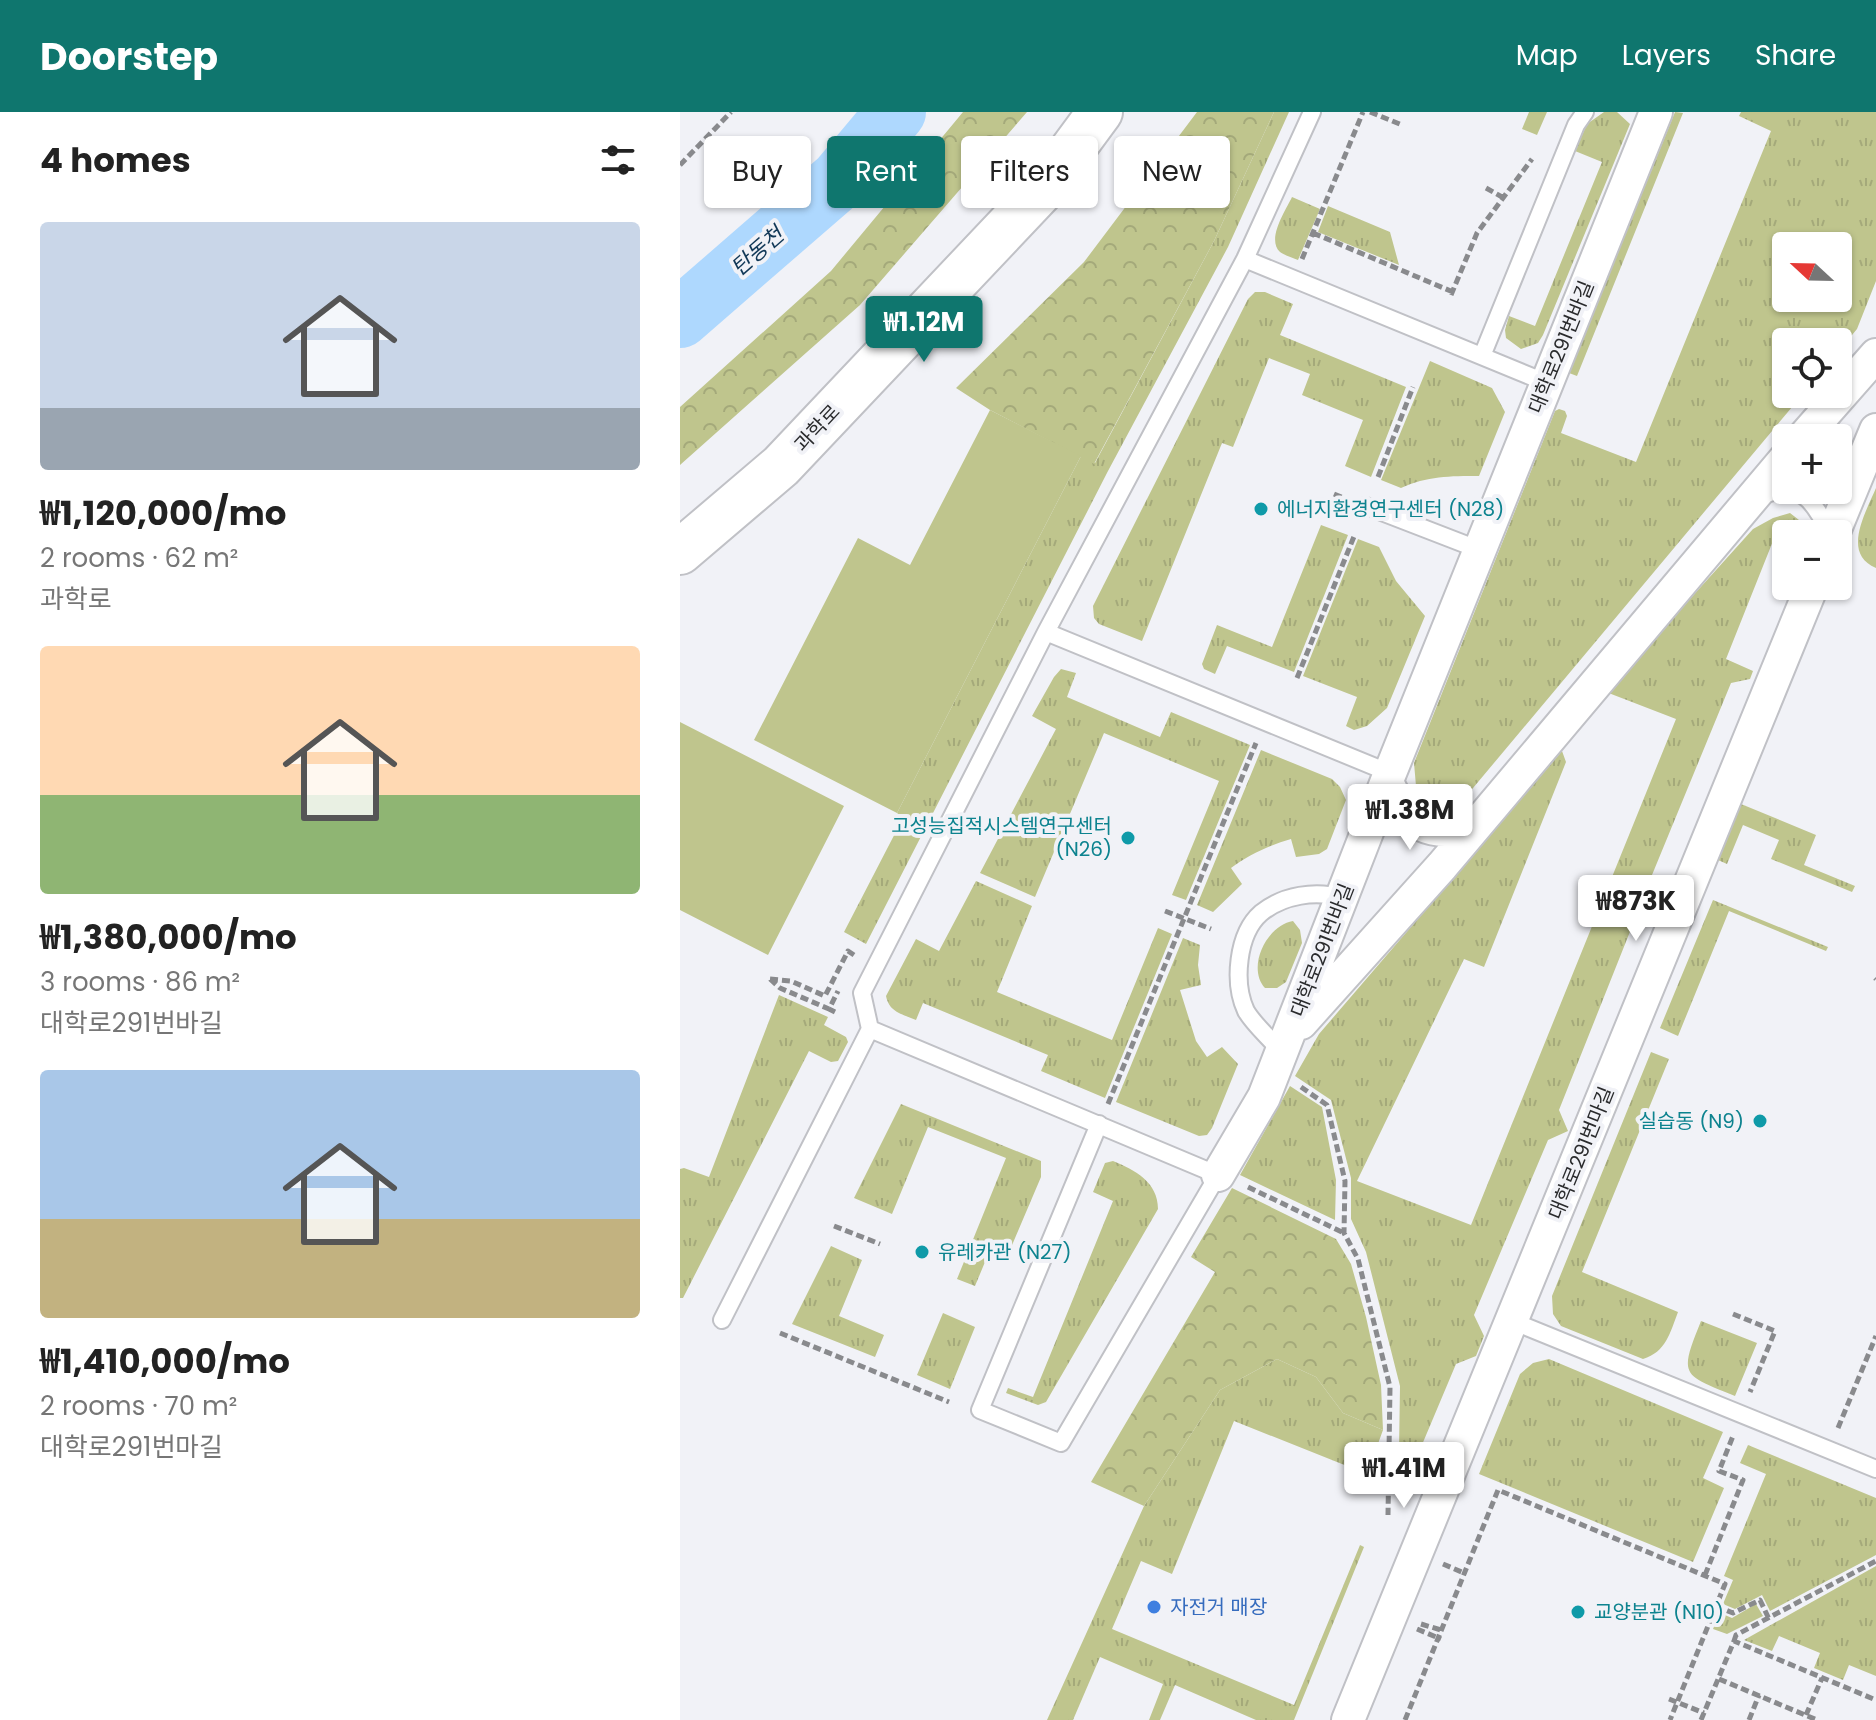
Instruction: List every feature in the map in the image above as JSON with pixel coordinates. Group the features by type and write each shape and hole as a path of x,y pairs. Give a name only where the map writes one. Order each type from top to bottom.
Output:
{"main road":[{"name":"과학로","path":"680,552 781,466 1044,188 1100,112"}],"street":[{"name":"대학로291번바길","path":"1288,1057 1342,898 1388,778 1656,112"},
{"path":"1815,424 1876,355"},
{"path":"1838,520 1876,430"},
{"name":"대학로291번바길","path":"1288,1057 1381,937 1772,474"},
{"name":"대학로291번마길","path":"1348,1720 1806,600"},
{"path":"1388,778 1404,813 1419,825 1441,832 1477,824"},
{"path":"1227,1178 1264,1097 1288,1057"}],"lane":[{"path":"722,1320 870,1029 862,993 1046,632 1245,259 1312,112"},
{"path":"1482,356 1576,125 1585,112"},
{"path":"1245,259 1547,383"},
{"path":"1748,501 1775,490 1800,493 1814,505 1823,520"},
{"path":"1366,506 1480,550"},
{"path":"1046,632 1388,778"},
{"path":"1288,1057 1247,1011 1237,976 1243,942 1260,914 1294,897 1324,893 1342,898"},
{"path":"870,1029 1099,1124 1227,1178 1061,1443 980,1410 1099,1124"},
{"path":"1512,1321 1876,1469"}],"path":[{"path":"680,165 731,112"},
{"path":"1301,262 1363,112"},
{"path":"1370,112 1402,125"},
{"path":"1313,233 1452,293 1477,233 1528,168 1538,149"},
{"path":"1486,188 1504,198"},
{"path":"1378,477 1413,387"},
{"path":"1297,678 1355,534"},
{"path":"1108,1105 1257,743"},
{"path":"1165,911 1211,929"},
{"path":"825,996 791,981 770,979 780,988 829,1009"},
{"path":"1288,1057 1327,1105 1345,1181 1344,1233 1358,1259 1390,1387 1388,1515"},
{"path":"1227,1178 1344,1233"},
{"path":"834,1226 880,1244"},
{"path":"1733,1314 1775,1331 1751,1391"},
{"path":"780,1333 949,1402"},
{"path":"1839,1426 1876,1336"},
{"path":"1705,1575 1743,1480 1719,1471 1730,1444"},
{"path":"1405,1720 1498,1490 1725,1584 1670,1720"},
{"path":"1669,1699 1702,1717 1736,1635 1876,1561"},
{"path":"1453,1568 1466,1573"},
{"path":"1716,1606 1733,1613 1760,1600 1769,1619"},
{"path":"1413,1627 1423,1623 1441,1630"},
{"path":"1428,1634 1440,1638"},
{"path":"1734,1641 1876,1700"},
{"path":"1718,1678 1817,1720"},
{"path":"1806,1715 1822,1678"},
{"path":"1749,1720 1759,1695"}],"green space":[{"path":"963,112 1027,112 1006,136 961,136 961,188 945,207 943,136"},
{"path":"1197,112 1274,112 1230,207 1230,136 1179,136"},
{"path":"1274,112 1289,112 1228,247 1108,471 866,944 844,932 903,818 897,813 1081,456 1095,463 1230,207"},
{"path":"1529,112 1547,112 1537,135 1522,129"},
{"path":"1604,112 1617,112 1630,124 1543,335 1538,343 1521,349 1506,338 1509,316 1535,326 1602,162 1575,151 1587,124"},
{"path":"1675,112 1683,113 1577,376 1569,373"},
{"path":"1741,112 1876,112 1876,281 1857,329 1852,335 1852,328 1772,328 1772,408 1791,408 1778,424 1772,424 1772,431 1468,794 1453,804 1431,797 1416,786 1414,763 1555,411 1565,411 1567,416 1561,433 1636,462 1771,131 1739,116"},
{"path":"1292,197 1320,209 1298,260 1280,252 1275,240 1278,224"},
{"path":"1328,206 1390,232 1399,265 1318,232"},
{"path":"883,208 944,208 860,305 680,465 680,407 831,271"},
{"path":"1125,208 1229,208 1094,464 990,410 956,388 1084,262"},
{"path":"1255,292 1265,292 1293,304 1280,335 1406,387 1371,477 1345,466 1363,420 1302,395 1310,374 1269,358 1233,447 1222,443 1142,641 1099,624 1094,618 1093,606 1248,299"},
{"path":"1430,361 1492,388 1505,412 1479,476 1429,479 1401,488 1381,480"},
{"path":"990,410 1081,456 897,813 754,740 858,538 910,565"},
{"path":"1876,488 1876,568 1866,562 1858,543 1862,520"},
{"path":"1790,513 1799,520 1772,520 1772,544 1726,659 1753,671 1750,679 1731,683 1652,875 1660,895 1641,904 1559,1110 1568,1131 1548,1140 1474,1315 1484,1336 1476,1356 1456,1364 1416,1459 1399,1451 1400,1386 1366,1252 1351,1219 1351,1178 1331,1100 1295,1076 1319,1034 1562,751 1566,762 1484,967 1464,959 1357,1181 1471,1225 1676,719 1606,692 1753,529 1773,518"},
{"path":"1321,525 1348,535 1294,672 1227,646 1215,674 1204,669 1202,664 1217,625 1272,647"},
{"path":"1358,539 1379,547 1396,581 1425,616 1387,708 1367,726 1354,730 1346,726 1357,697 1303,676"},
{"path":"1061,669 1076,673 1067,697 1160,737 1171,712 1250,745 1186,900 1172,895 1219,781 1104,733 1035,897 980,873 1056,729 1032,716"},
{"path":"680,722 844,806 768,955 680,910"},
{"path":"1261,750 1332,779 1346,800 1327,849 1319,854 1296,857 1291,839 1252,855 1231,868 1242,884 1213,912 1197,905"},
{"path":"1741,804 1816,835 1804,865 1855,886 1852,892 1771,859 1779,840 1743,825 1727,864 1718,860"},
{"path":"976,881 1032,906 997,992 1112,1040 1158,928 1172,934 1105,1098 1041,1071 1048,1055 923,1003 916,1020 890,1006 886,996 916,939 939,951"},
{"path":"1713,900 1828,947 1826,951 1729,911 1678,1036 1660,1028"},
{"path":"1293,921 1300,930 1302,943 1286,982 1277,988 1265,988 1258,969 1262,948 1275,930"},
{"path":"1183,938 1200,945 1198,965 1201,985 1180,990 1196,1041 1207,1057 1222,1047 1238,1064 1212,1128 1207,1135 1199,1136 1116,1102"},
{"path":"779,995 828,1017 824,1025 846,1037 848,1042 838,1061 831,1062 809,1051 683,1298 680,1298 680,1169 709,1177"},
{"path":"1651,1052 1669,1059 1582,1272 1678,1312 1662,1347 1643,1359 1561,1326 1553,1314 1552,1296"},
{"path":"1290,1086 1322,1107 1336,1180 1335,1220 1240,1175"},
{"path":"901,1104 1041,1161 1041,1177 1007,1257 990,1250 975,1286 957,1279 1006,1158 928,1127 892,1214 854,1198"},
{"path":"1113,1161 1129,1168 1150,1184 1158,1209 1046,1402 1038,1405 1006,1393 1008,1388 1033,1397 1113,1201 1093,1192 1105,1163"},
{"path":"1232,1188 1336,1239 1351,1264 1366,1317 1381,1385 1383,1430 1343,1413 1316,1377 1277,1359 1220,1390 1144,1506 1091,1482 1215,1272 1191,1257"},
{"path":"831,1246 862,1260 839,1316 884,1335 875,1357 792,1324"},
{"path":"943,1313 975,1327 950,1389 917,1375"},
{"path":"1701,1321 1757,1343 1735,1396 1704,1383 1690,1371 1689,1353"},
{"path":"1277,1359 1316,1377 1343,1413 1383,1430 1367,1474 1234,1421 1172,1574 1141,1561 1112,1629 1294,1705 1360,1545 1364,1547 1294,1720 1256,1720 1175,1685 1160,1720 1149,1720 1163,1684 1100,1657 1073,1720 1047,1720 1144,1506 1220,1390"},
{"path":"1549,1359 1723,1432 1703,1478 1724,1488 1693,1562 1479,1474 1520,1374 1533,1363"},
{"path":"1748,1445 1876,1498 1876,1555 1770,1611 1762,1595 1735,1609 1723,1604 1733,1580 1724,1576 1766,1474 1740,1463"},
{"path":"1876,1566 1876,1676 1849,1665 1843,1680 1814,1668 1820,1653 1779,1636 1772,1651 1744,1640"},
{"path":"1756,1604 1763,1616 1727,1634 1713,1629 1720,1613 1732,1618"}],"waterway":[{"name":"탄동천","path":"680,318 839,180 896,112"}],"place":[{"name":"에너지환경연구센터 (N28)","path":"1261,509"},
{"name":"고성능집적시스템연구센터 (N26)","path":"1128,838"},
{"name":"실습동 (N9)","path":"1760,1121"},
{"name":"유레카관 (N27)","path":"922,1252"},
{"name":"자전거 매장","path":"1154,1607"},
{"name":"교양분관 (N10)","path":"1578,1612"}]}
